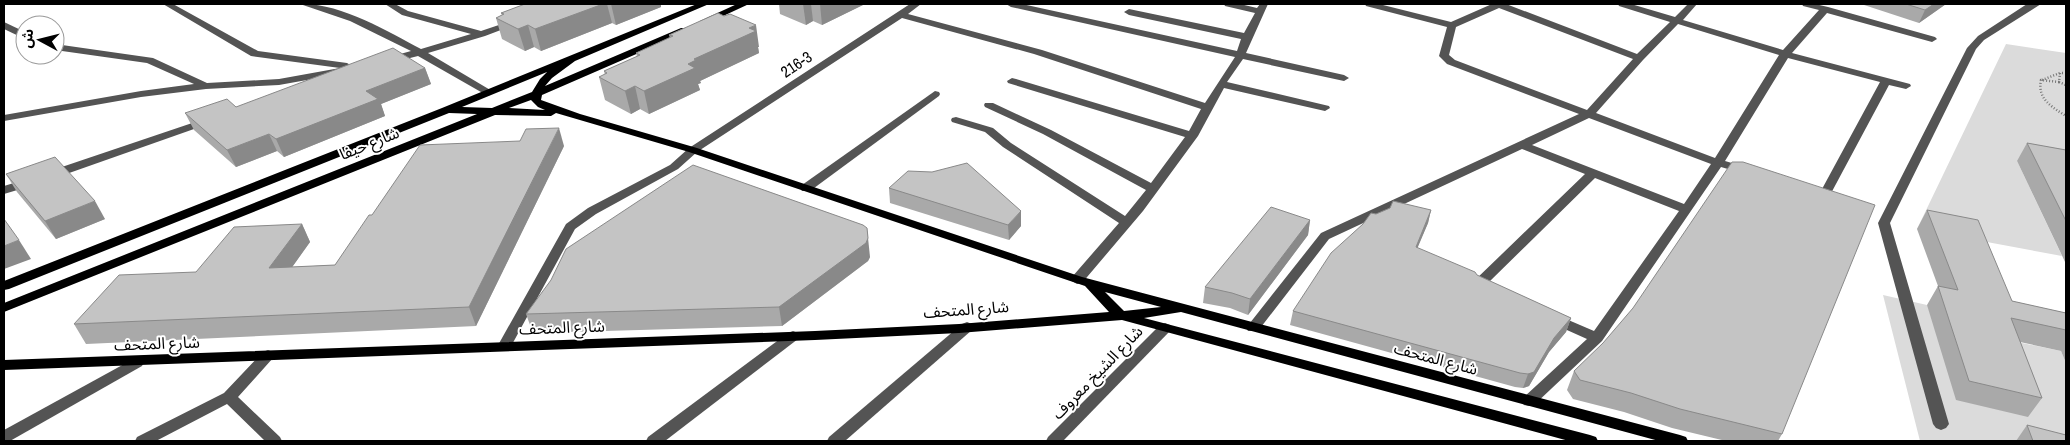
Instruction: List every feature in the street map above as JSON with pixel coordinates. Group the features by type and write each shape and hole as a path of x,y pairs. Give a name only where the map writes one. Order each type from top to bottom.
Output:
{"main road":[{"name":"شارع حيفا","path":"4,286 446,110 704,4"},
{"name":"شارع حيفا","path":"4,308 495,111 744,4"},
{"path":"536,94 543,81 572,58"},
{"name":"شارع المتحف","path":"536,94 536,101 542,105 693,150 1083,282 1680,441"},
{"path":"446,110 538,111 576,116"},
{"path":"1083,282 1121,316"},
{"name":"شارع المتحف","path":"4,365 137,362 268,355 793,336 967,327 1121,316 1183,309"},
{"name":"شارع المتحف","path":"1121,316 1590,441"}],"street":[{"path":"167,4 255,54 359,68"},
{"path":"305,4 330,9 374,28 488,93"},
{"path":"389,4 404,12 482,34"},
{"name":"216-3","path":"504,347 570,227 592,211 674,167 693,150 916,4"},
{"path":"1011,4 1344,78"},
{"path":"1083,282 1192,136 1221,84 1240,56 1247,37 1262,8 1228,4"},
{"path":"1369,4 1452,25 1499,4 1639,58"},
{"path":"1622,4 1786,54 1906,86"},
{"path":"1253,328 1325,236 1589,114 1639,58 1693,4"},
{"path":"1806,4 1932,39"},
{"path":"1941,424 1884,223 1972,48 1981,38 2031,5 2036,4"},
{"path":"1529,401 1597,338 1718,163 1786,54 1826,9"},
{"path":"1129,12 1247,37"},
{"path":"899,14 1038,52 1208,108"},
{"path":"376,64 482,34 529,17"},
{"path":"4,24 15,30"},
{"path":"1452,25 1444,50 1444,56 1452,62 1718,163 1754,173"},
{"path":"65,48 149,60 206,86"},
{"path":"4,118 140,94 206,86 279,82 359,68"},
{"path":"294,90 359,68"},
{"path":"1012,81 1192,136"},
{"path":"1807,188 1825,194 1886,81"},
{"path":"1221,84 1325,108"},
{"path":"806,188 935,94"},
{"path":"989,104 1047,132 1153,189"},
{"path":"4,190 219,116"},
{"path":"956,120 989,130 1008,146 1126,222"},
{"path":"1522,145 1686,209"},
{"path":"1497,292 1479,284 1593,173"},
{"path":"1543,313 1597,338"},
{"path":"835,441 967,327"},
{"name":"شارع الشيخ معروف","path":"1054,441 1165,328"},
{"path":"654,441 793,336"},
{"path":"143,441 229,397 268,355"},
{"path":"4,437 137,362"},
{"path":"229,397 274,441"}],"path":[{"path":"2059,82 2060,73"},
{"path":"2066,73 2046,76 2041,80 2038,87 2045,101 2066,116"},
{"path":"2041,80 2059,82 2066,85"}],"shaded area":[{"path":"2006,44 2066,53 2066,170 2017,161 2062,256 1917,229"},
{"path":"1883,295 1927,305 1998,338 2061,351 2066,363 2066,441 1920,441"}],"building":[{"path":"525,4 603,4 535,29 528,25 518,29 496,18 504,14 501,13"},
{"path":"1906,4 1934,4 1925,10"},
{"path":"718,13 724,16 730,14 756,25 749,28 756,31 694,59 696,60 688,64 695,68 644,91 635,86 625,91 599,77 607,73 604,71 640,55 636,53 673,36 669,35"},
{"path":"393,48 425,68 366,91 378,99 276,139 269,134 227,150 185,113 227,99 236,107"},
{"path":"559,128 469,307 74,324 119,275 196,272 234,227 302,224 269,268 335,265 420,145 520,141 526,129"},
{"path":"2027,143 2066,150 2066,221"},
{"path":"55,157 95,201 45,221 6,174"},
{"path":"1732,162 1743,162 1875,205 1782,434 1680,409 1631,393 1580,380 1574,371 1603,343 1633,308"},
{"path":"967,163 1021,211 1008,225 889,188 908,171 932,172"},
{"path":"693,165 863,225 867,228 868,238 866,243 779,307 526,314 551,280 566,249"},
{"path":"1393,201 1431,210 1416,247 1475,272 1477,275 1571,318 1554,338 1534,372 1528,374 1520,373 1293,311 1331,253 1363,224 1371,213 1376,214 1390,208"},
{"path":"1271,207 1310,220 1250,299 1205,287"},
{"path":"1927,210 1978,220 2012,301 2066,313 2066,330 2011,318 2042,398 1969,381 1938,286 1958,290"},
{"path":"4,219 19,240 4,246"},
{"path":"2027,425 2066,435 2066,441 2033,441"}]}
